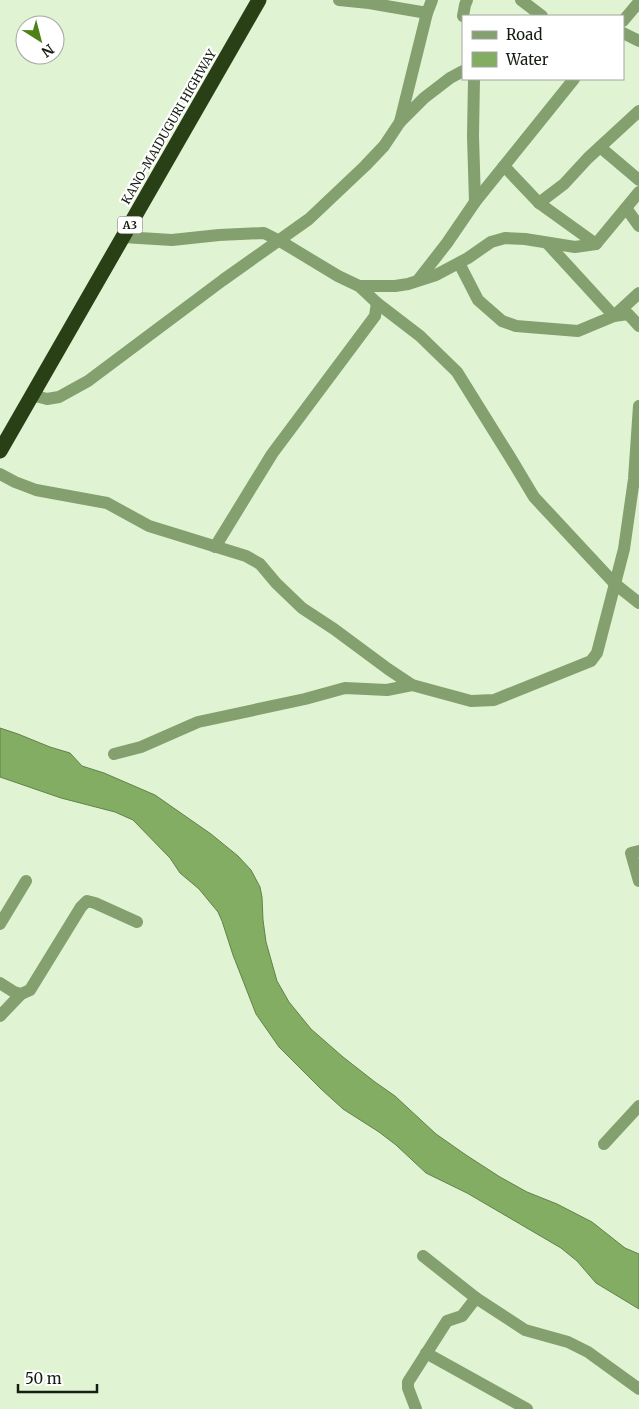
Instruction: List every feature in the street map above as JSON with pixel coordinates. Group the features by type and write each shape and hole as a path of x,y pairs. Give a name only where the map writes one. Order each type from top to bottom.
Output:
{"highway":[{"name":"KANO-MAIDUGURI HIGHWAY","path":"0,451 259,0"}],"street":[{"path":"339,0 427,13"},
{"path":"400,122 427,13 432,0"},
{"path":"463,15 467,0"},
{"path":"624,20 639,2"},
{"path":"624,34 639,42"},
{"path":"32,395 48,399 59,397 88,381 222,280 280,241 309,219 366,166 384,146 400,122 424,98 462,71"},
{"path":"474,80 475,202"},
{"path":"419,279 475,202 573,80"},
{"path":"539,203 564,184 639,111"},
{"path":"600,147 639,180"},
{"path":"504,166 539,203 596,244"},
{"path":"359,286 395,286 436,275 459,263 491,242 506,238 575,247 596,244 639,192"},
{"path":"626,208 639,226"},
{"path":"123,238 172,240 264,233 359,286 377,303 420,336 457,372 534,497 615,584 639,603"},
{"path":"547,243 614,316"},
{"path":"459,263 478,300 502,321 516,326 578,331 614,316 628,314 639,326"},
{"path":"614,316 639,293"},
{"path":"215,546 272,454 375,316 377,303"},
{"path":"0,474 36,490 107,503 149,526 246,556 260,564 276,583 302,608 334,628 388,669 412,684 471,701 494,700 591,660 597,653 624,549 634,479 639,406"},
{"path":"114,754 141,747 198,722 305,699 345,688 387,690 412,684"},
{"path":"639,852 632,854 639,881"},
{"path":"0,924 26,881"},
{"path":"0,1016 21,994 30,990 81,907 87,901 137,922"},
{"path":"0,983 21,994"},
{"path":"604,1144 639,1106"},
{"path":"423,1256 476,1298 525,1330 568,1342 588,1352 639,1389"},
{"path":"416,1409 408,1388 408,1382 446,1321 462,1316 476,1298"},
{"path":"426,1353 527,1409"}],"water":[{"path":"0,728 70,753 82,766 104,773 155,795 211,834 238,856 251,870 260,887 266,942 277,981 289,1002 311,1029 343,1057 395,1096 436,1134 466,1155 527,1192 557,1204 592,1222 625,1248 639,1254 639,1309 596,1283 577,1261 561,1248 467,1193 426,1173 396,1145 343,1109 321,1089 279,1047 256,1014 218,912 199,889 180,873 170,858 133,820 115,812 61,798 0,777"}]}
